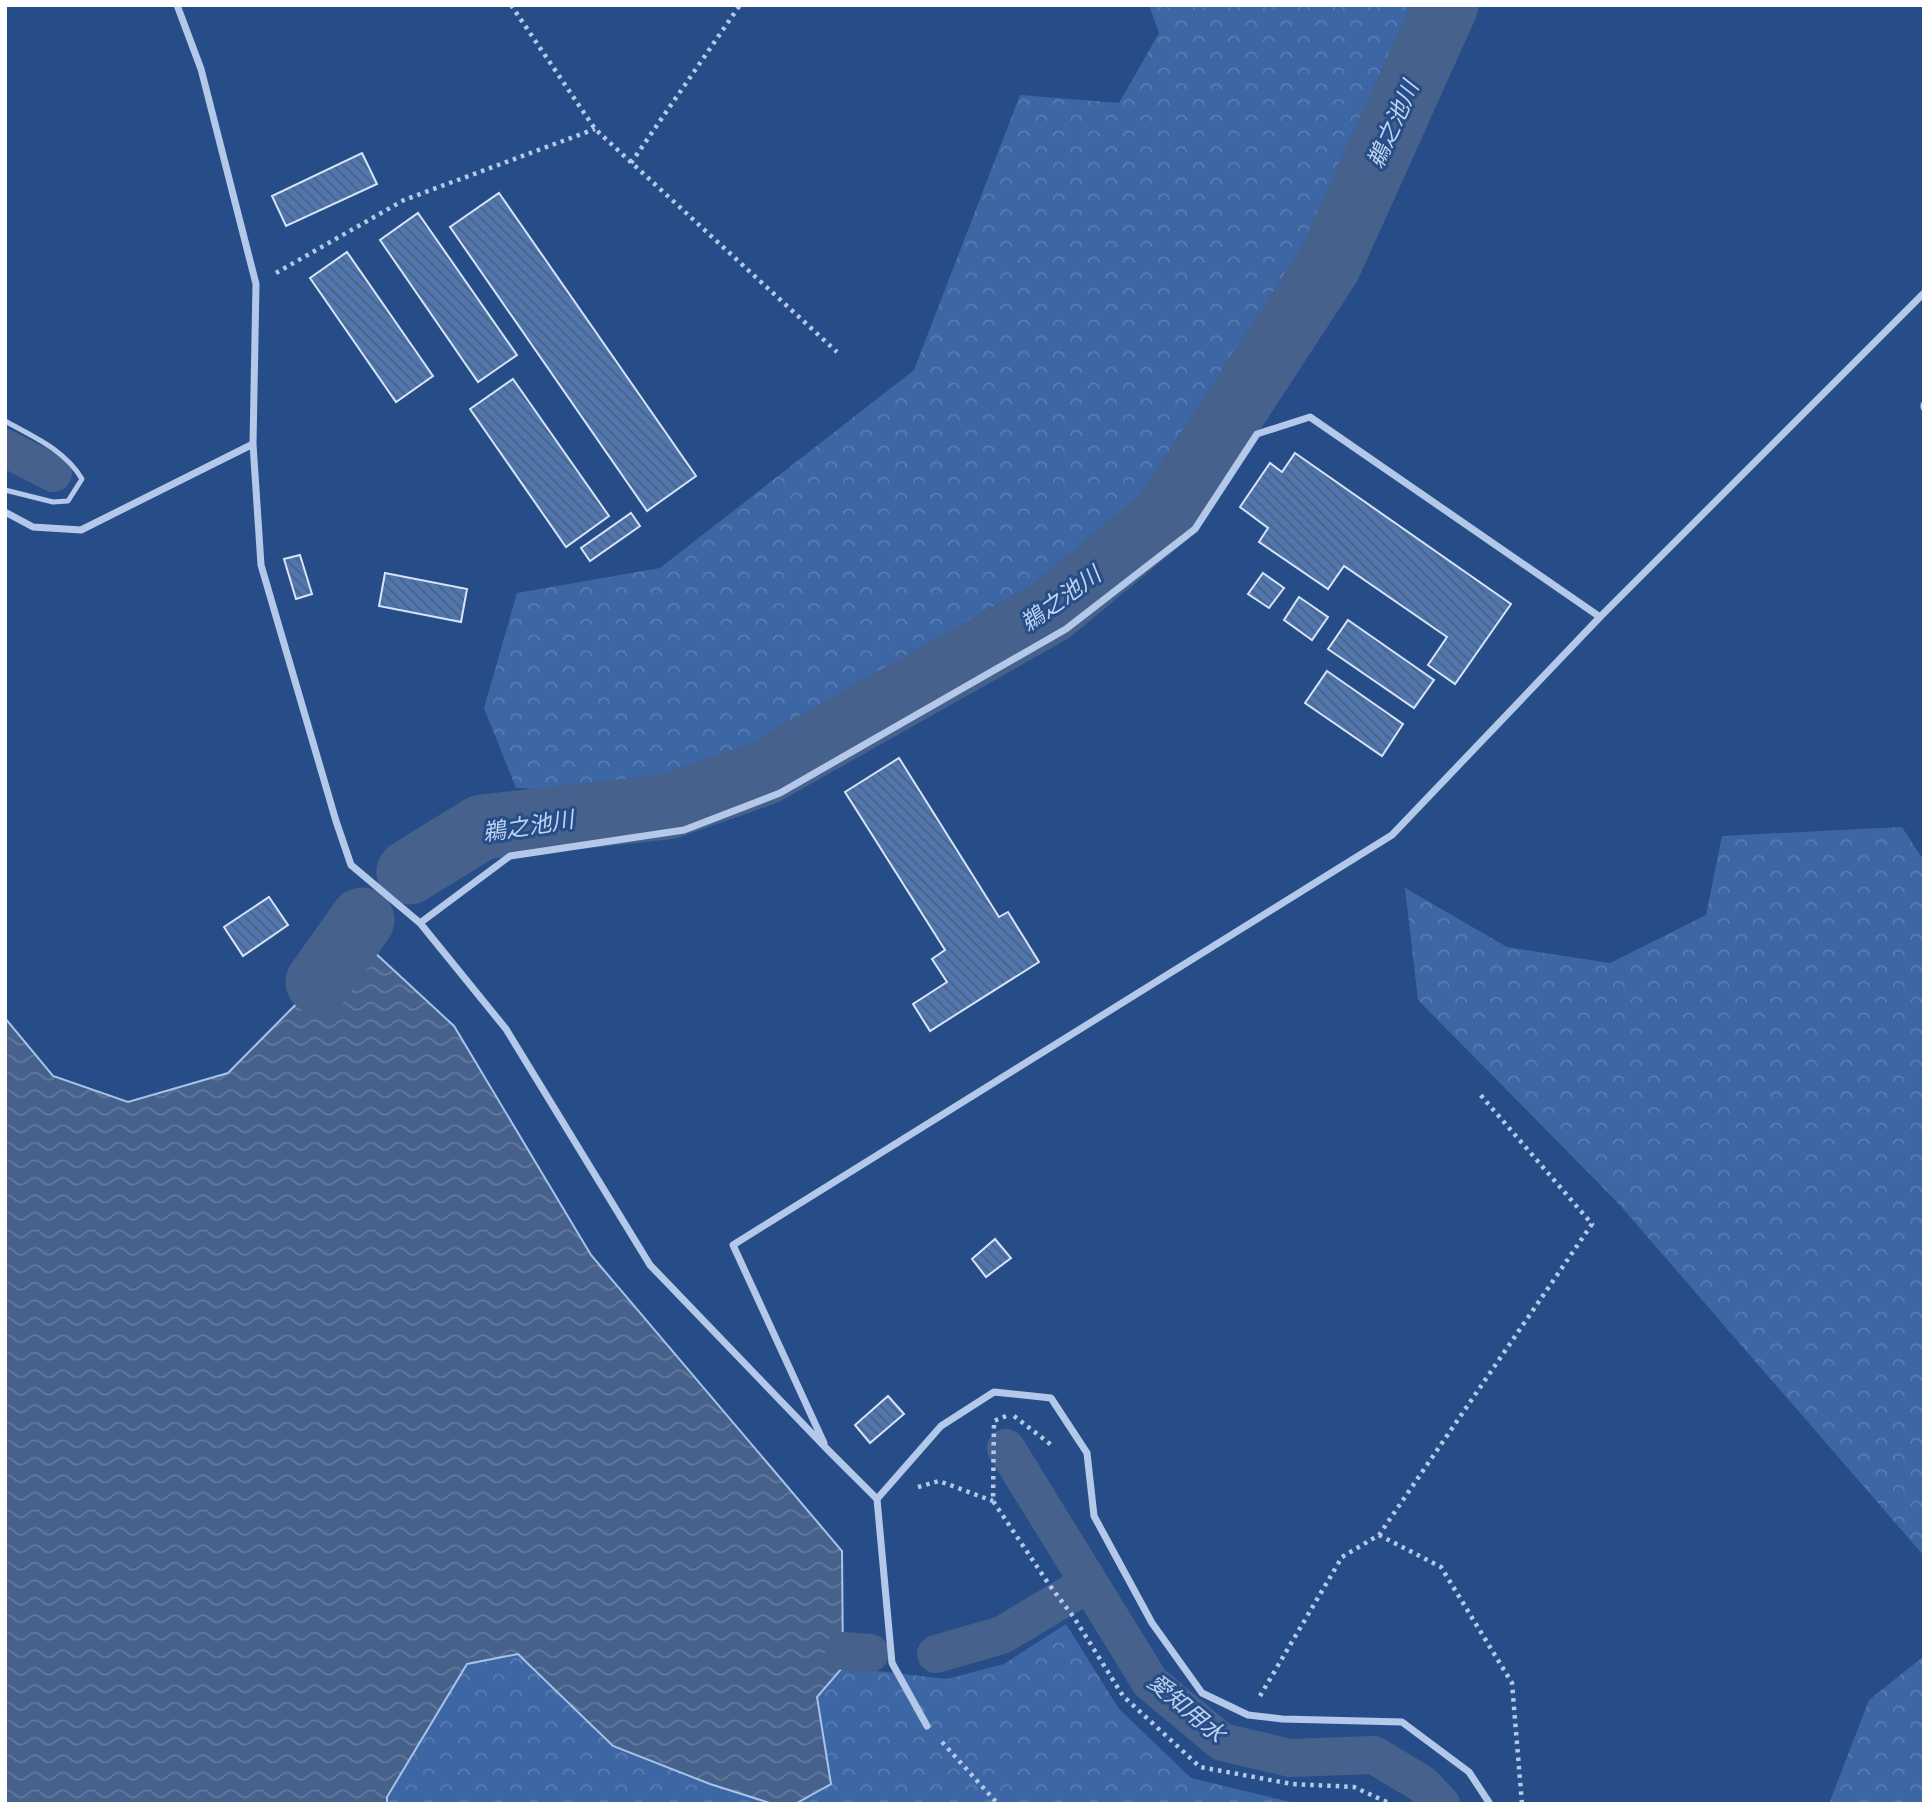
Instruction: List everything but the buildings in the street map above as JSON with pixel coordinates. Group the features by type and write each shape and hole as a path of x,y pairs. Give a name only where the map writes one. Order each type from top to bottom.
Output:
{"street":[{"path":"177,5 201,69 257,284 253,444 261,565 351,865 420,923 506,1029 650,1265 877,1499 892,1663 927,1726"},
{"path":"827,1449 733,1245 1392,835 1600,617 1924,293"},
{"path":"420,923 510,856 684,830 780,793 1066,629 1195,529 1257,434 1310,417 1600,617"},
{"path":"5,512 33,527 81,530 253,444"},
{"path":"877,1499 941,1426 995,1392 1051,1398 1087,1453 1094,1516 1152,1623 1202,1693 1248,1715 1282,1719 1402,1722 1469,1772 1490,1804"}],"lane":[{"path":"5,421 51,446 74,465 82,479 68,501 52,502 5,490"}],"path":[{"path":"511,5 594,129 837,352"},
{"path":"631,163 740,5"},
{"path":"257,284 404,200 594,129"},
{"path":"1248,1715 1342,1557 1379,1535 1592,1224 1478,1092"},
{"path":"1056,1448 1010,1414 994,1421 993,1501 1075,1619 1122,1696 1200,1767 1292,1784 1354,1787 1391,1804"},
{"path":"877,1499 939,1481 993,1501"},
{"path":"1379,1535 1441,1567 1512,1683 1522,1804"},
{"path":"927,1726 998,1804"}],"green space":[{"path":"1149,5 1415,5 1314,256 1234,383 1146,508 1034,597 765,748 656,796 516,788 484,708 517,593 660,568 914,370 1020,95 1119,103 1159,33"},
{"path":"1902,827 1924,861 1924,1556 1618,1203 1418,1000 1405,888 1507,947 1610,963 1706,915 1722,836"},
{"path":"1066,1624 1119,1709 1191,1778 1291,1802 1346,1804 795,1804 831,1784 817,1696 843,1667 947,1679 1004,1664"},
{"path":"519,1654 613,1746 710,1784 773,1804 387,1804 387,1797 467,1664"},
{"path":"1924,1656 1924,1804 1829,1804 1869,1700"}],"water":[{"path":"373,951 454,1026 591,1255 842,1551 843,1667 817,1697 831,1784 795,1804 773,1804 710,1784 613,1746 518,1654 467,1664 387,1797 387,1804 5,1804 5,1018 53,1076 128,1102 228,1073 318,982"}],"waterway":[{"name":"鵜之池川","path":"409,872 482,827 667,807 764,773 1051,611 1165,516 1329,265 1446,5"},
{"name":"愛知用水","path":"5,448 53,473"},
{"name":"鵜之池川","path":"318,982 362,920"},
{"name":"愛知用水","path":"1006,1448 1150,1682 1222,1742 1290,1758 1374,1755 1422,1784 1441,1804"},
{"name":"愛知用水","path":"936,1654 1002,1635 1089,1583"},
{"name":"愛知用水","path":"844,1651 870,1653"}]}
